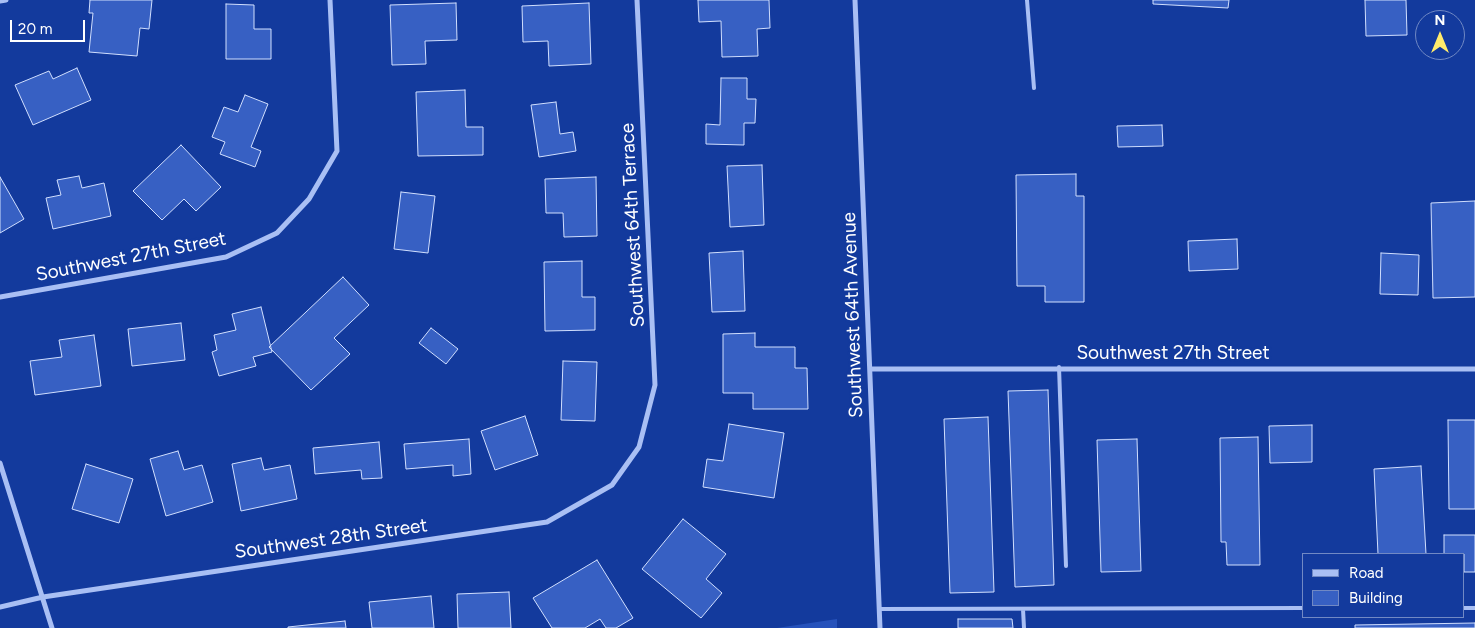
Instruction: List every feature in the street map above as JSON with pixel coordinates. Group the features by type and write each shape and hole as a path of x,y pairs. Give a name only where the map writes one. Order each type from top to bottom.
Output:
{"street":[{"path":"0,1 6,0"},
{"name":"Southwest 27th Street","path":"0,297 226,257 277,233 309,199 337,151 330,0"},
{"name":"Southwest 64th Terrace","path":"637,0 656,385 639,447"},
{"name":"Southwest 64th Avenue","path":"855,0 880,628"},
{"name":"Southwest 27th Street","path":"870,368 1475,369"},
{"name":"Southwest 28th Street","path":"0,606 43,597 547,522 612,485 639,447"},
{"path":"0,463 52,628"}],"lane":[{"path":"1027,0 1034,88"},
{"path":"1059,367 1066,566"},
{"path":"880,609 1302,608"},
{"path":"1023,609 1024,628"}],"shaded area":[{"path":"837,619 837,628 777,628"}],"building":[{"path":"90,0 152,0 149,29 140,28 137,56 89,52 93,13 89,13"},
{"path":"698,0 769,0 770,28 757,29 758,56 722,57 721,21 699,22"},
{"path":"1153,0 1229,0 1228,8 1153,4"},
{"path":"1365,0 1406,0 1407,35 1366,36"},
{"path":"456,3 457,40 425,41 426,64 392,65 390,5"},
{"path":"589,3 591,64 549,66 548,41 523,42 522,6"},
{"path":"226,4 254,5 254,29 271,29 271,59 226,59"},
{"path":"77,68 91,100 33,125 15,85 49,71 53,79"},
{"path":"721,78 747,78 747,99 756,99 755,123 744,123 744,145 706,144 706,124 720,125"},
{"path":"465,90 466,127 483,127 483,155 418,156 416,92"},
{"path":"245,95 268,104 251,147 261,151 255,167 220,154 225,142 212,137 224,107 238,112"},
{"path":"556,102 560,134 573,132 576,151 539,157 531,105"},
{"path":"1162,125 1163,146 1118,147 1117,126"},
{"path":"181,145 221,187 196,211 184,199 162,220 133,191"},
{"path":"762,165 764,225 730,227 727,166"},
{"path":"1076,174 1076,196 1084,196 1084,302 1045,302 1045,286 1017,286 1016,175"},
{"path":"79,176 82,188 104,183 111,216 53,229 46,198 61,195 57,180"},
{"path":"0,177 24,219 0,233"},
{"path":"596,177 597,236 564,237 563,213 546,213 545,179"},
{"path":"401,192 435,196 428,253 394,249"},
{"path":"1475,201 1475,297 1433,298 1431,203"},
{"path":"1237,239 1238,269 1189,271 1188,241"},
{"path":"743,251 745,311 712,312 709,253"},
{"path":"1381,253 1419,255 1418,295 1380,294"},
{"path":"582,261 582,297 595,297 595,330 545,331 544,262"},
{"path":"343,277 369,305 334,338 350,354 311,390 269,347"},
{"path":"261,307 272,352 253,357 256,366 219,376 212,352 217,350 214,335 236,330 232,314"},
{"path":"181,323 185,360 132,366 128,329"},
{"path":"431,328 458,349 446,364 419,343"},
{"path":"755,333 755,347 795,347 795,368 807,368 808,409 753,409 753,393 723,393 723,334"},
{"path":"94,335 101,386 35,395 30,361 62,357 59,340"},
{"path":"563,361 597,362 595,421 561,420"},
{"path":"1048,390 1054,585 1015,587 1008,391"},
{"path":"525,416 538,455 495,470 481,431"},
{"path":"988,417 994,592 950,593 944,419"},
{"path":"1448,420 1475,420 1475,509 1449,509"},
{"path":"729,424 784,433 774,498 703,487 707,459 723,461"},
{"path":"1312,425 1312,462 1270,463 1269,426"},
{"path":"1258,437 1260,565 1227,565 1226,542 1221,542 1220,438"},
{"path":"469,439 471,474 453,476 453,465 406,469 404,444"},
{"path":"1137,439 1141,571 1101,572 1097,440"},
{"path":"379,442 382,478 362,479 361,470 315,474 313,448"},
{"path":"178,451 184,470 202,465 213,502 166,516 150,459"},
{"path":"261,458 264,470 290,465 297,499 241,511 232,464"},
{"path":"86,464 133,479 119,523 72,509"},
{"path":"1421,466 1426,553 1378,553 1374,469"},
{"path":"683,519 726,554 706,579 722,593 701,618 642,569"},
{"path":"1444,535 1475,535 1475,572 1465,572 1465,553 1444,553"},
{"path":"597,560 633,618 616,628 606,628 600,619 585,628 552,628 533,598"},
{"path":"509,592 511,628 458,628 457,594"},
{"path":"431,596 434,628 372,628 369,602"},
{"path":"958,619 1012,619 1013,628 958,628"},
{"path":"345,621 346,628 288,628 288,627"},
{"path":"1475,623 1475,628 1355,628 1355,625"}]}
